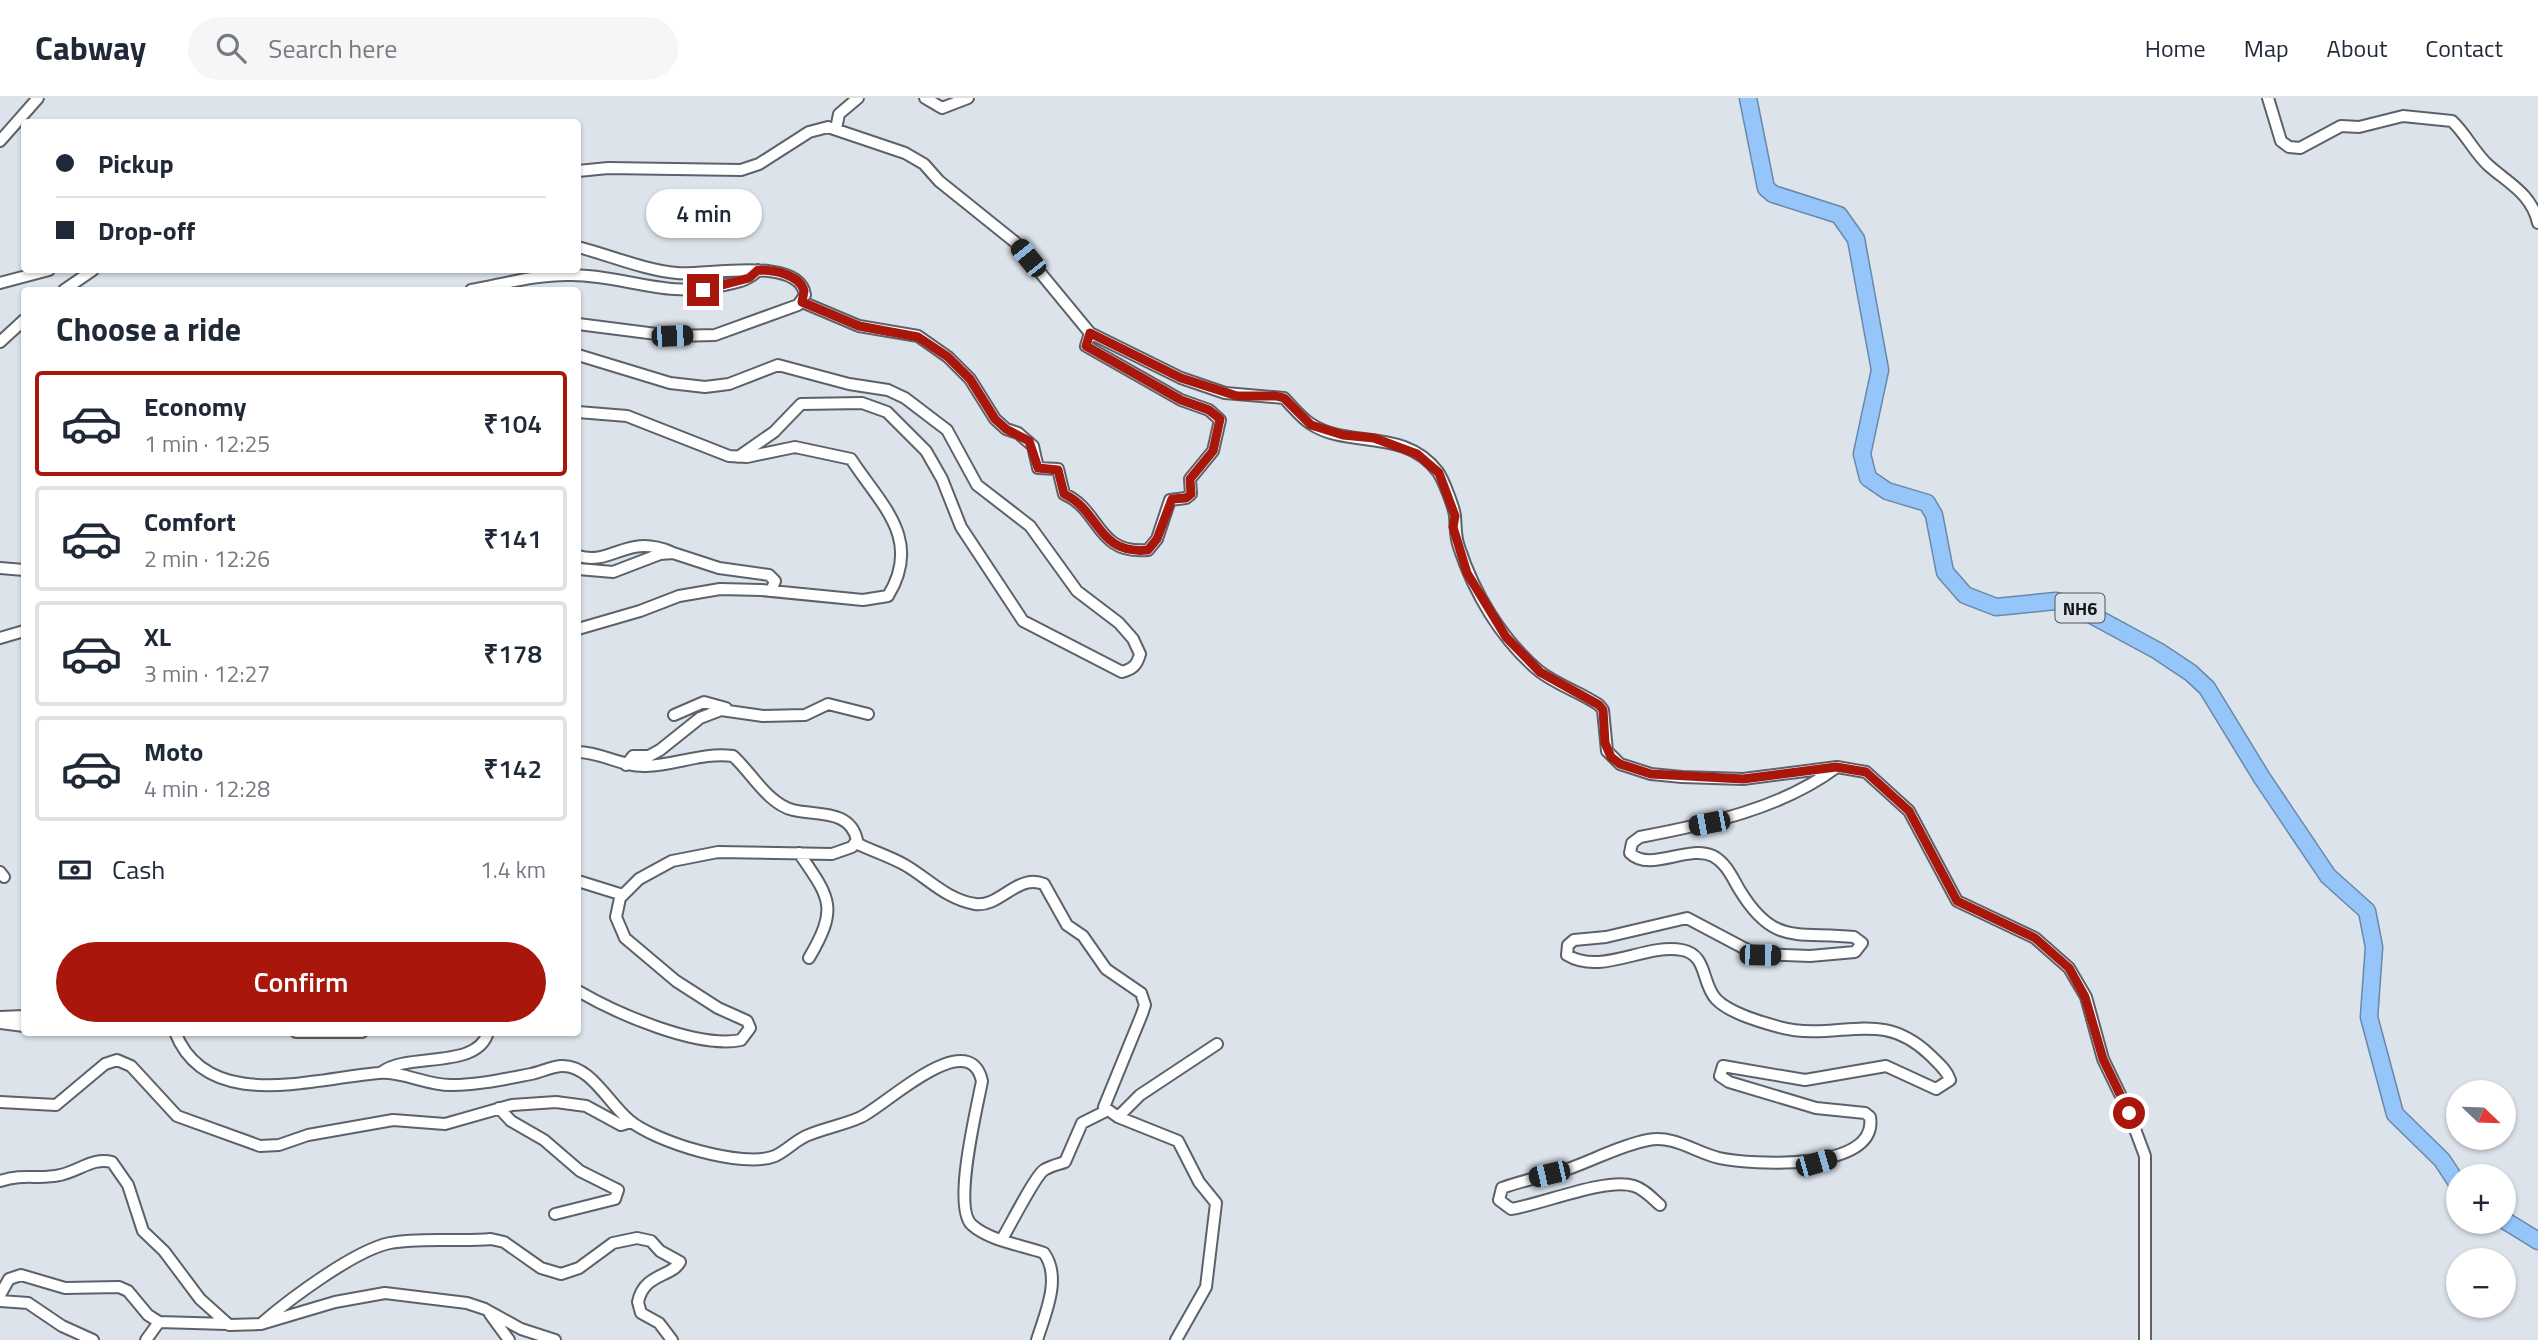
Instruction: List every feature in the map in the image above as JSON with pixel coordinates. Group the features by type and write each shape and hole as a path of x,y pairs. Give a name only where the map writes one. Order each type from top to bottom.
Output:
{"highway":[{"name":"NH6","path":"1748,98 1766,188 1773,194 1839,215 1856,239 1880,370 1862,454 1868,478 1887,491 1927,503 1934,515 1945,572 1965,596 1996,607 2056,601 2073,605 2158,651 2191,673 2207,688 2262,778 2328,876 2367,911 2374,947 2369,1017 2395,1114 2446,1166"},
{"path":"2516,1227 2538,1241"}],"street":[{"path":"0,141 38,98"},
{"path":"836,129 839,114 858,98"},
{"path":"925,98 936,107 942,108 968,98"},
{"path":"2268,98 2284,145 2294,148 2305,146 2341,126 2359,127 2403,116 2452,121 2487,164 2529,200 2535,209 2538,223"},
{"path":"581,171 608,168 741,170 759,164 809,132 828,127 905,153 924,164 983,219 1015,242 1090,333 1181,378 1237,396 1267,395 1284,398 1311,425 1343,435 1374,438 1408,449 1430,464 1439,473 1455,516 1453,527 1467,573 1490,613 1506,637 1540,672 1599,705 1603,710 1607,751 1620,764 1651,774 1743,779 1837,767 1866,772 1901,801 1915,820 1957,901 2035,938 2077,979 2091,1011 2103,1059 2133,1122 2145,1156 2145,1340"},
{"path":"581,248 675,273 769,270 798,280 804,291 802,302"},
{"path":"486,287 543,276 572,275 653,289 696,291 749,278 758,270"},
{"path":"0,283 38,273"},
{"path":"68,287 89,273"},
{"path":"581,324 672,336 715,335 802,302 859,326 918,337 948,357 977,388 995,419 1006,429 1029,441 1038,468 1058,470 1064,494 1081,503 1107,540 1136,551 1148,550 1157,539 1170,500 1186,498 1191,494 1190,479 1213,451 1220,419 1209,410 1181,400 1086,346 1090,333"},
{"path":"0,342 21,323"},
{"path":"581,356 670,383 705,387 729,384 764,368 785,366 849,384 888,390 905,398 947,430 977,485 1030,526 1077,591 1119,624 1133,639 1140,654 1138,662 1132,669 1122,671 1023,621 961,527 942,479 926,451 887,412 862,403 801,404 774,432 738,457"},
{"path":"581,412 628,416 738,457 795,447 851,459 880,498 903,541 899,576 888,596 863,600 720,589 679,596 581,628"},
{"path":"581,556 598,558 637,545 719,568 769,575 775,581 771,591"},
{"path":"581,569 612,572 660,554 673,553"},
{"path":"0,568 21,570"},
{"path":"0,638 21,632"},
{"path":"674,715 704,702 763,716 805,715 828,704 867,714"},
{"path":"626,765 633,756 649,756 669,744 705,715 732,710"},
{"path":"581,753 626,765 669,764 717,754 733,756 780,803 792,810 839,818 854,831 856,844"},
{"path":"1660,1205 1641,1189 1627,1185 1567,1193 1511,1209 1499,1199 1502,1188 1567,1169 1648,1140 1669,1139 1722,1159 1816,1163 1843,1153 1868,1136 1872,1126 1870,1117 1865,1113 1816,1108 1729,1082 1720,1076 1723,1066 1805,1080 1886,1066 1936,1089 1950,1080 1943,1068 1914,1040 1888,1028 1800,1030 1779,1027 1731,1008 1711,992 1700,960 1684,950 1656,950 1634,957 1586,961 1567,955 1568,945 1574,940 1606,937 1687,918 1755,954 1820,955 1855,952 1862,943 1858,938 1793,933 1763,922 1753,912 1726,867 1710,855 1699,853 1642,860 1630,853 1632,843 1640,837 1709,823 1742,813 1814,783 1837,767"},
{"path":"581,993 612,1011 705,1041 733,1042 748,1034 750,1024 747,1021 718,1008 676,981 625,938 616,917 622,895 639,879 672,861 718,852 841,853 856,844"},
{"path":"856,844 890,857 953,898 976,904 986,904 1022,883 1036,881 1046,885 1065,923 1085,938 1106,969 1138,989 1144,999 1142,1014 1104,1102 1106,1111"},
{"path":"799,853 825,891 829,907 823,933 809,958"},
{"path":"581,882 622,895"},
{"path":"0,1017 21,1016"},
{"path":"0,1023 21,1026"},
{"path":"177,1036 187,1057 199,1068 222,1078 289,1086 382,1072 450,1086 534,1073 554,1067 573,1067 593,1082 631,1122 689,1148 751,1159 774,1156 804,1136 862,1117 937,1066 959,1060 968,1063 976,1069 982,1081 967,1164 964,1210 972,1225 1002,1239 1044,1253 1048,1259 1052,1284 1037,1340"},
{"path":"382,1072 395,1064 428,1062 476,1049 487,1036"},
{"path":"1118,1117 1140,1095 1217,1044"},
{"path":"0,1102 56,1105 106,1063 117,1060 131,1066 177,1116 260,1146 279,1145 308,1135 393,1120 445,1124 499,1108 575,1103 612,1123 621,1125 631,1122"},
{"path":"499,1108 511,1121 544,1140 580,1171 618,1190 615,1199 555,1214"},
{"path":"1106,1111 1178,1140 1199,1182 1216,1203 1206,1287 1176,1340"},
{"path":"1002,1239 1029,1194 1035,1177 1065,1161 1082,1123 1106,1111"},
{"path":"0,1181 24,1174 58,1176 99,1159 112,1162 128,1185 144,1231 164,1251 200,1299 229,1325"},
{"path":"261,1324 284,1304 339,1268 387,1244 491,1239 504,1242 541,1268 561,1274 579,1268 612,1243 637,1238 651,1241 660,1251 680,1262 678,1267 651,1281 638,1302 641,1313 659,1323 672,1340"},
{"path":"0,1295 9,1279 21,1275 65,1288 119,1287 128,1291 148,1315 159,1321 207,1321 229,1325 261,1324 335,1302 385,1293 467,1303 485,1309 521,1329 555,1340"},
{"path":"0,1301 28,1303 62,1326 93,1340"},
{"path":"485,1309 509,1340"},
{"path":"146,1340 159,1321"}],"route":[{"path":"703,290 749,278 758,270 769,270 798,280 803,285 802,302 811,308 859,326 892,330 918,337 948,357 970,379 984,397 995,419 1006,429 1029,441 1035,452 1038,468 1058,470 1064,494 1081,503 1107,540 1136,551 1148,550 1157,539 1170,500 1183,499 1191,494 1190,479 1198,473 1213,451 1219,434 1220,419 1217,414 1181,400 1086,346 1090,333 1181,378 1225,394 1284,398 1311,425 1343,435 1374,438 1417,454 1439,473 1455,516 1453,527 1467,573 1476,584 1490,613 1506,637 1540,672 1599,705 1603,710 1605,743 1611,757 1620,764 1651,774 1682,777 1743,779 1836,767 1856,768 1866,772 1909,811 1957,901 1971,910 2035,938 2069,968 2077,979 2091,1011 2103,1059 2129,1113"}]}
